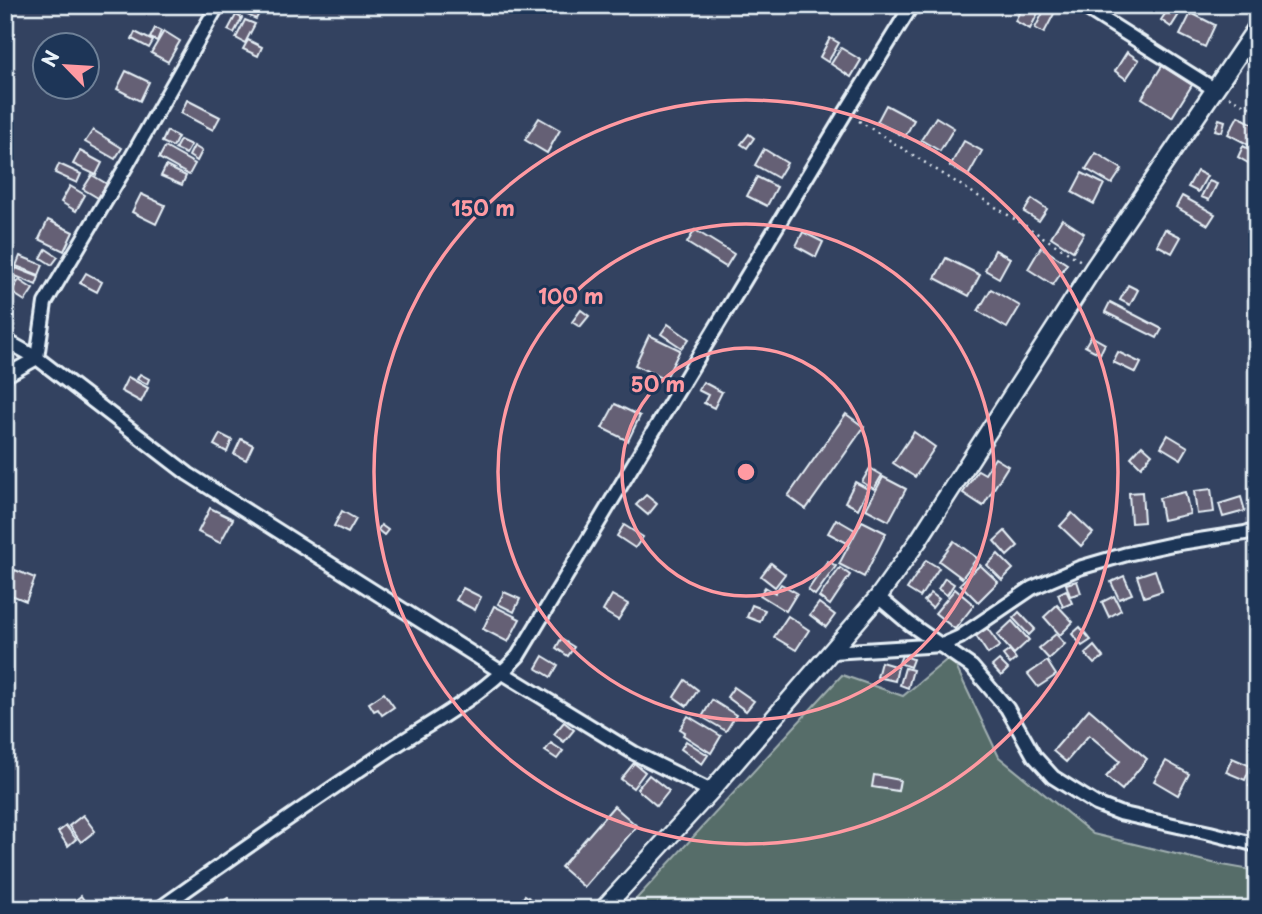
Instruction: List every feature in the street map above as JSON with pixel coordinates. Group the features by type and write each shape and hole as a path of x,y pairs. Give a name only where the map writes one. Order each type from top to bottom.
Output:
{"street":[{"path":"37,358 45,303 218,5"},
{"path":"159,909 348,778 473,697 519,656 912,5"},
{"path":"1081,5 1214,89"},
{"path":"603,909 711,791 878,597 918,541 1093,269 1257,27"},
{"path":"5,340 37,358 188,474 634,753 711,791"},
{"path":"5,376 37,358"},
{"path":"832,652 942,645 1032,588 1079,568 1127,554 1257,529"},
{"path":"878,597 910,624 972,667 1007,708 1034,756 1053,777 1096,804 1119,813 1257,845"}],"path":[{"path":"1214,89 1257,111"},
{"path":"844,115 858,121 1093,269"}],"green space":[{"path":"951,656 999,757 1093,834 1257,871 1257,909 627,909 842,675 903,696"}],"building":[{"path":"244,5 257,5 262,8 256,19 241,12"},
{"path":"1023,5 1042,5 1030,29 1015,21"},
{"path":"1047,5 1056,10 1044,33 1035,28"},
{"path":"1171,5 1183,8 1171,27 1161,20"},
{"path":"1191,13 1215,25 1205,47 1180,35"},
{"path":"236,15 242,18 234,33 228,30"},
{"path":"245,20 255,24 245,43 236,38"},
{"path":"155,28 161,31 157,41 150,38"},
{"path":"164,31 180,41 168,62 151,53"},
{"path":"135,32 153,41 149,48 132,39"},
{"path":"830,38 839,43 828,62 820,57"},
{"path":"248,40 262,47 258,56 243,49"},
{"path":"841,48 861,60 851,77 831,64"},
{"path":"1127,52 1139,60 1126,79 1115,71"},
{"path":"1162,66 1192,85 1172,117 1142,98"},
{"path":"126,71 149,82 140,101 117,89"},
{"path":"1251,74 1257,77 1257,86 1248,81"},
{"path":"187,100 220,117 213,130 181,113"},
{"path":"886,105 914,120 905,137 877,122"},
{"path":"1238,116 1257,126 1257,149 1228,134"},
{"path":"936,117 954,128 940,151 921,140"},
{"path":"539,118 560,130 547,153 525,140"},
{"path":"1219,119 1225,121 1222,132 1215,130"},
{"path":"93,130 122,148 115,159 85,142"},
{"path":"167,131 178,137 173,147 162,142"},
{"path":"749,134 754,138 747,148 741,144"},
{"path":"180,140 191,145 186,154 175,149"},
{"path":"964,141 982,151 968,176 950,166"},
{"path":"194,146 202,151 197,161 189,156"},
{"path":"1243,146 1257,153 1255,167 1238,157"},
{"path":"165,147 195,164 189,175 159,158"},
{"path":"764,149 787,163 778,178 755,165"},
{"path":"80,151 102,163 96,175 73,164"},
{"path":"1096,153 1122,169 1112,184 1086,169"},
{"path":"59,164 81,174 77,183 55,173"},
{"path":"166,166 186,176 182,185 161,176"},
{"path":"1197,171 1207,176 1198,192 1188,187"},
{"path":"1082,173 1104,184 1094,204 1072,192"},
{"path":"92,175 107,184 98,198 83,189"},
{"path":"757,177 777,187 767,206 747,196"},
{"path":"1209,181 1217,184 1209,200 1201,197"},
{"path":"70,186 85,195 76,211 61,202"},
{"path":"141,194 165,205 156,224 132,212"},
{"path":"1182,196 1215,214 1208,225 1176,207"},
{"path":"1032,199 1047,209 1039,221 1024,212"},
{"path":"1062,219 1084,233 1073,251 1051,237"},
{"path":"48,220 73,232 64,251 39,239"},
{"path":"1165,229 1181,237 1172,253 1157,245"},
{"path":"695,230 734,254 726,267 687,243"},
{"path":"803,232 823,242 816,257 796,246"},
{"path":"1041,247 1067,264 1053,285 1028,269"},
{"path":"46,249 58,257 52,265 41,258"},
{"path":"995,250 1010,258 999,278 985,270"},
{"path":"20,256 43,265 39,275 16,266"},
{"path":"946,258 980,275 969,296 935,278"},
{"path":"16,268 39,277 36,285 13,275"},
{"path":"86,273 102,282 97,292 80,283"},
{"path":"8,275 16,279 9,292 5,290 5,279"},
{"path":"19,280 33,289 25,301 11,292"},
{"path":"1128,285 1138,290 1130,305 1120,300"},
{"path":"991,289 1020,306 1007,328 978,311"},
{"path":"1110,302 1162,329 1157,338 1105,312"},
{"path":"581,310 589,316 580,327 572,322"},
{"path":"668,324 689,339 682,348 661,334"},
{"path":"649,335 680,350 665,380 635,365"},
{"path":"1091,336 1105,344 1100,354 1085,346"},
{"path":"1118,352 1141,363 1136,373 1113,362"},
{"path":"140,374 149,379 147,384 137,379"},
{"path":"128,377 148,388 141,402 121,391"},
{"path":"703,382 722,392 714,408 704,403 708,395 698,390"},
{"path":"615,404 640,416 628,441 602,428"},
{"path":"846,414 864,427 806,509 788,496"},
{"path":"914,432 935,447 915,477 893,463"},
{"path":"220,434 232,440 227,452 214,445"},
{"path":"1168,435 1188,447 1181,459 1161,447"},
{"path":"241,439 253,445 246,460 234,454"},
{"path":"1142,445 1152,454 1141,467 1131,457"},
{"path":"995,458 1008,466 983,506 963,493 978,470 985,474"},
{"path":"870,468 882,475 874,489 862,482"},
{"path":"883,477 906,489 889,521 866,509"},
{"path":"855,482 868,489 858,509 845,502"},
{"path":"1211,489 1214,512 1197,514 1194,491"},
{"path":"1142,492 1144,522 1131,523 1129,493"},
{"path":"1185,492 1190,514 1163,520 1159,498"},
{"path":"646,495 657,504 648,515 636,505"},
{"path":"1241,497 1245,511 1223,517 1219,504"},
{"path":"210,508 233,519 220,543 198,532"},
{"path":"342,511 356,519 348,533 334,526"},
{"path":"1072,513 1093,533 1081,546 1060,526"},
{"path":"836,519 855,530 847,543 828,533"},
{"path":"862,521 886,533 864,577 839,564"},
{"path":"381,525 388,530 384,535 378,530"},
{"path":"624,525 643,537 635,548 617,536"},
{"path":"1005,531 1018,546 1007,556 994,541"},
{"path":"954,541 977,558 962,578 939,561"},
{"path":"998,554 1013,569 1002,580 987,565"},
{"path":"926,560 939,568 920,597 907,589"},
{"path":"828,561 836,566 815,595 808,590"},
{"path":"771,563 785,574 775,587 761,576"},
{"path":"980,565 998,582 978,602 960,584"},
{"path":"840,568 850,575 830,605 819,597"},
{"path":"15,570 35,578 26,601 6,593"},
{"path":"1155,570 1162,591 1144,597 1137,576"},
{"path":"1124,576 1132,594 1119,599 1111,582"},
{"path":"945,578 954,584 947,595 938,589"},
{"path":"1077,581 1081,593 1070,596 1066,584"},
{"path":"781,584 797,593 786,611 760,595 765,587 775,593"},
{"path":"463,588 481,597 475,610 456,600"},
{"path":"955,589 974,605 955,629 935,613"},
{"path":"1066,590 1072,603 1063,607 1058,594"},
{"path":"504,592 520,599 514,612 498,604"},
{"path":"931,593 939,599 932,608 924,601"},
{"path":"612,595 628,604 618,620 603,611"},
{"path":"1114,596 1121,610 1109,617 1102,602"},
{"path":"819,603 835,615 826,627 810,615"},
{"path":"752,605 765,610 760,622 747,617"},
{"path":"1057,605 1073,622 1060,635 1044,617"},
{"path":"494,606 520,619 508,642 483,629"},
{"path":"1019,612 1035,629 1029,635 1013,618"},
{"path":"788,616 809,630 796,650 774,637"},
{"path":"1012,621 1029,640 1014,654 997,635"},
{"path":"1080,627 1091,640 1082,646 1072,634"},
{"path":"987,628 1000,646 988,654 976,636"},
{"path":"1056,634 1065,644 1049,659 1039,648"},
{"path":"561,639 574,647 568,656 556,648"},
{"path":"1094,646 1103,657 1094,664 1085,654"},
{"path":"1010,650 1016,659 1010,664 1003,655"},
{"path":"902,655 913,659 910,667 899,663"},
{"path":"543,656 558,665 551,677 536,668"},
{"path":"999,660 1008,669 1001,676 992,666"},
{"path":"1047,661 1056,675 1038,687 1028,674"},
{"path":"881,662 898,667 895,681 877,677"},
{"path":"905,668 913,670 908,688 900,685"},
{"path":"685,680 698,690 687,706 674,697"},
{"path":"734,687 754,701 746,711 727,697"},
{"path":"384,693 394,707 382,715 378,709 374,711 369,703"},
{"path":"712,700 736,715 726,731 702,717"},
{"path":"1089,709 1147,759 1122,790 1106,777 1120,761 1089,735 1066,762 1053,751"},
{"path":"688,716 721,736 711,753 683,735 685,732 680,729"},
{"path":"564,722 574,730 564,742 554,734"},
{"path":"686,741 708,755 702,764 681,749"},
{"path":"551,743 563,751 557,759 545,751"},
{"path":"1232,758 1251,766 1245,780 1226,772"},
{"path":"1166,761 1189,774 1178,795 1154,781"},
{"path":"634,763 645,772 633,788 621,779"},
{"path":"1257,773 1257,790 1249,786"},
{"path":"649,775 669,791 657,806 637,789"},
{"path":"874,775 900,780 898,791 872,787"},
{"path":"614,806 637,826 584,887 561,867"},
{"path":"83,815 95,831 81,842 69,826"},
{"path":"66,826 76,839 68,846 58,832"},
{"path":"525,895 547,909 517,909"},
{"path":"81,896 90,909 64,909"},
{"path":"228,898 234,909 217,909 215,906"}]}
